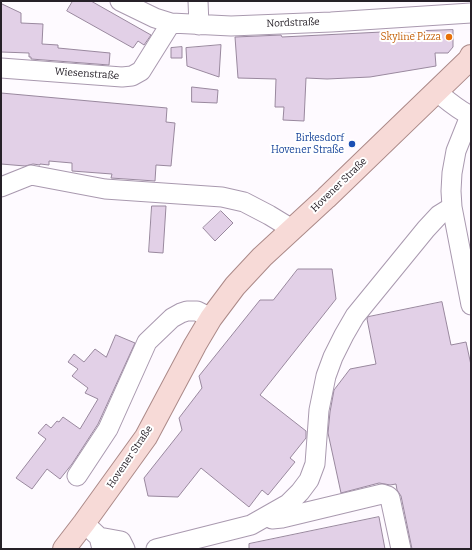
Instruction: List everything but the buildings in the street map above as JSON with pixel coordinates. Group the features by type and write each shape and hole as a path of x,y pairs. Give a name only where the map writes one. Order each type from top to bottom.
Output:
{"main road":[{"name":"Hovener Straße","path":"64,549 95,536 195,345 211,318 235,286 262,257 470,59"}],"street":[{"name":"Nordstraße","path":"120,1 171,24 230,26 331,22 471,13"},
{"path":"198,1 199,24"},
{"name":"Wiesenstraße","path":"1,68 122,77 132,76 140,71 171,24"},
{"path":"437,92 471,116 456,151 451,191 452,207 471,305"},
{"path":"1,187 31,175 105,189 222,197 244,202 292,229"},
{"path":"156,549 251,525 288,504 300,492 309,480 315,464 319,410 326,376 333,357 344,335 355,316 426,229 439,215 452,207"},
{"path":"77,476 108,430 147,342 172,318 181,313 197,311 211,318"},
{"path":"257,522 282,518 382,494 390,498 400,549"},
{"path":"95,536 121,541 125,549"}],"place":[{"name":"Skyline Pizza","path":"449,37"},
{"name":"Birkesdorf Hovener Straße","path":"352,144"}]}
